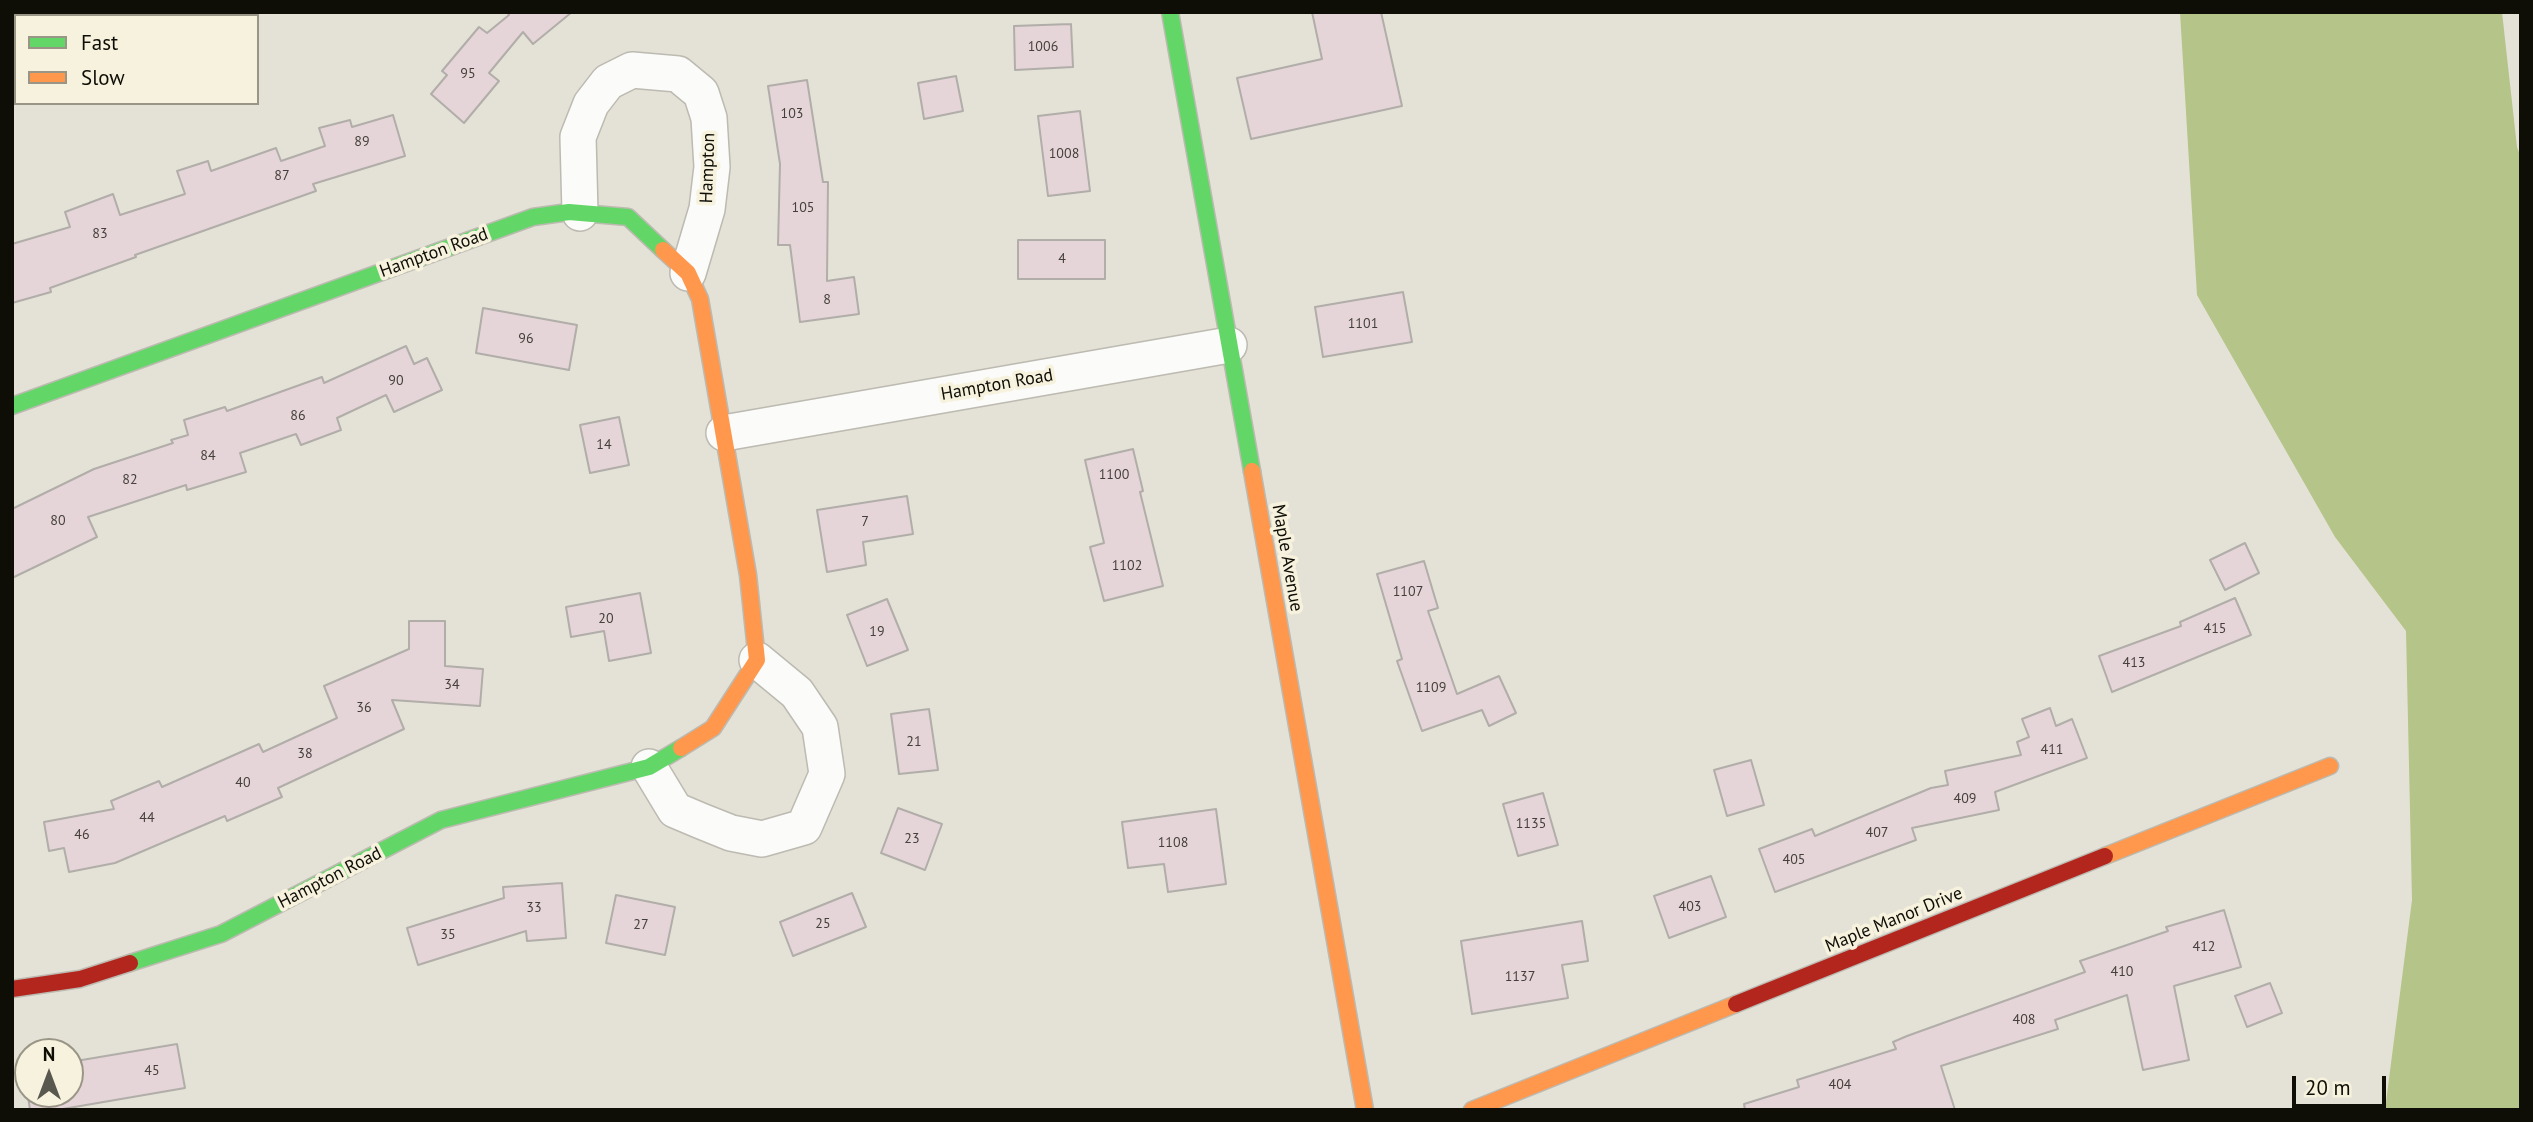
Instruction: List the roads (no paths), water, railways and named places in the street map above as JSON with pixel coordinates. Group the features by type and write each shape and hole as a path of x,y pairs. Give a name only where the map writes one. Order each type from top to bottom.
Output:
{"street":[{"name":"Maple Avenue","path":"1170,12 1365,1110"},
{"name":"Hampton","path":"580,213 578,137 591,104 608,82 632,70 678,74 701,93 710,130 712,167 707,209 688,273"},
{"name":"Hampton Road","path":"12,406 533,217 580,213 628,217 688,273 700,299 748,575 757,660 713,728 649,767 441,820 221,934 80,979 12,989"},
{"name":"Hampton Road","path":"724,433 1229,345"},
{"path":"649,767 675,810 731,833 762,839 804,827 827,774 820,727 797,693 757,660"},
{"name":"Maple Manor Drive","path":"1472,1110 2330,766"}]}
